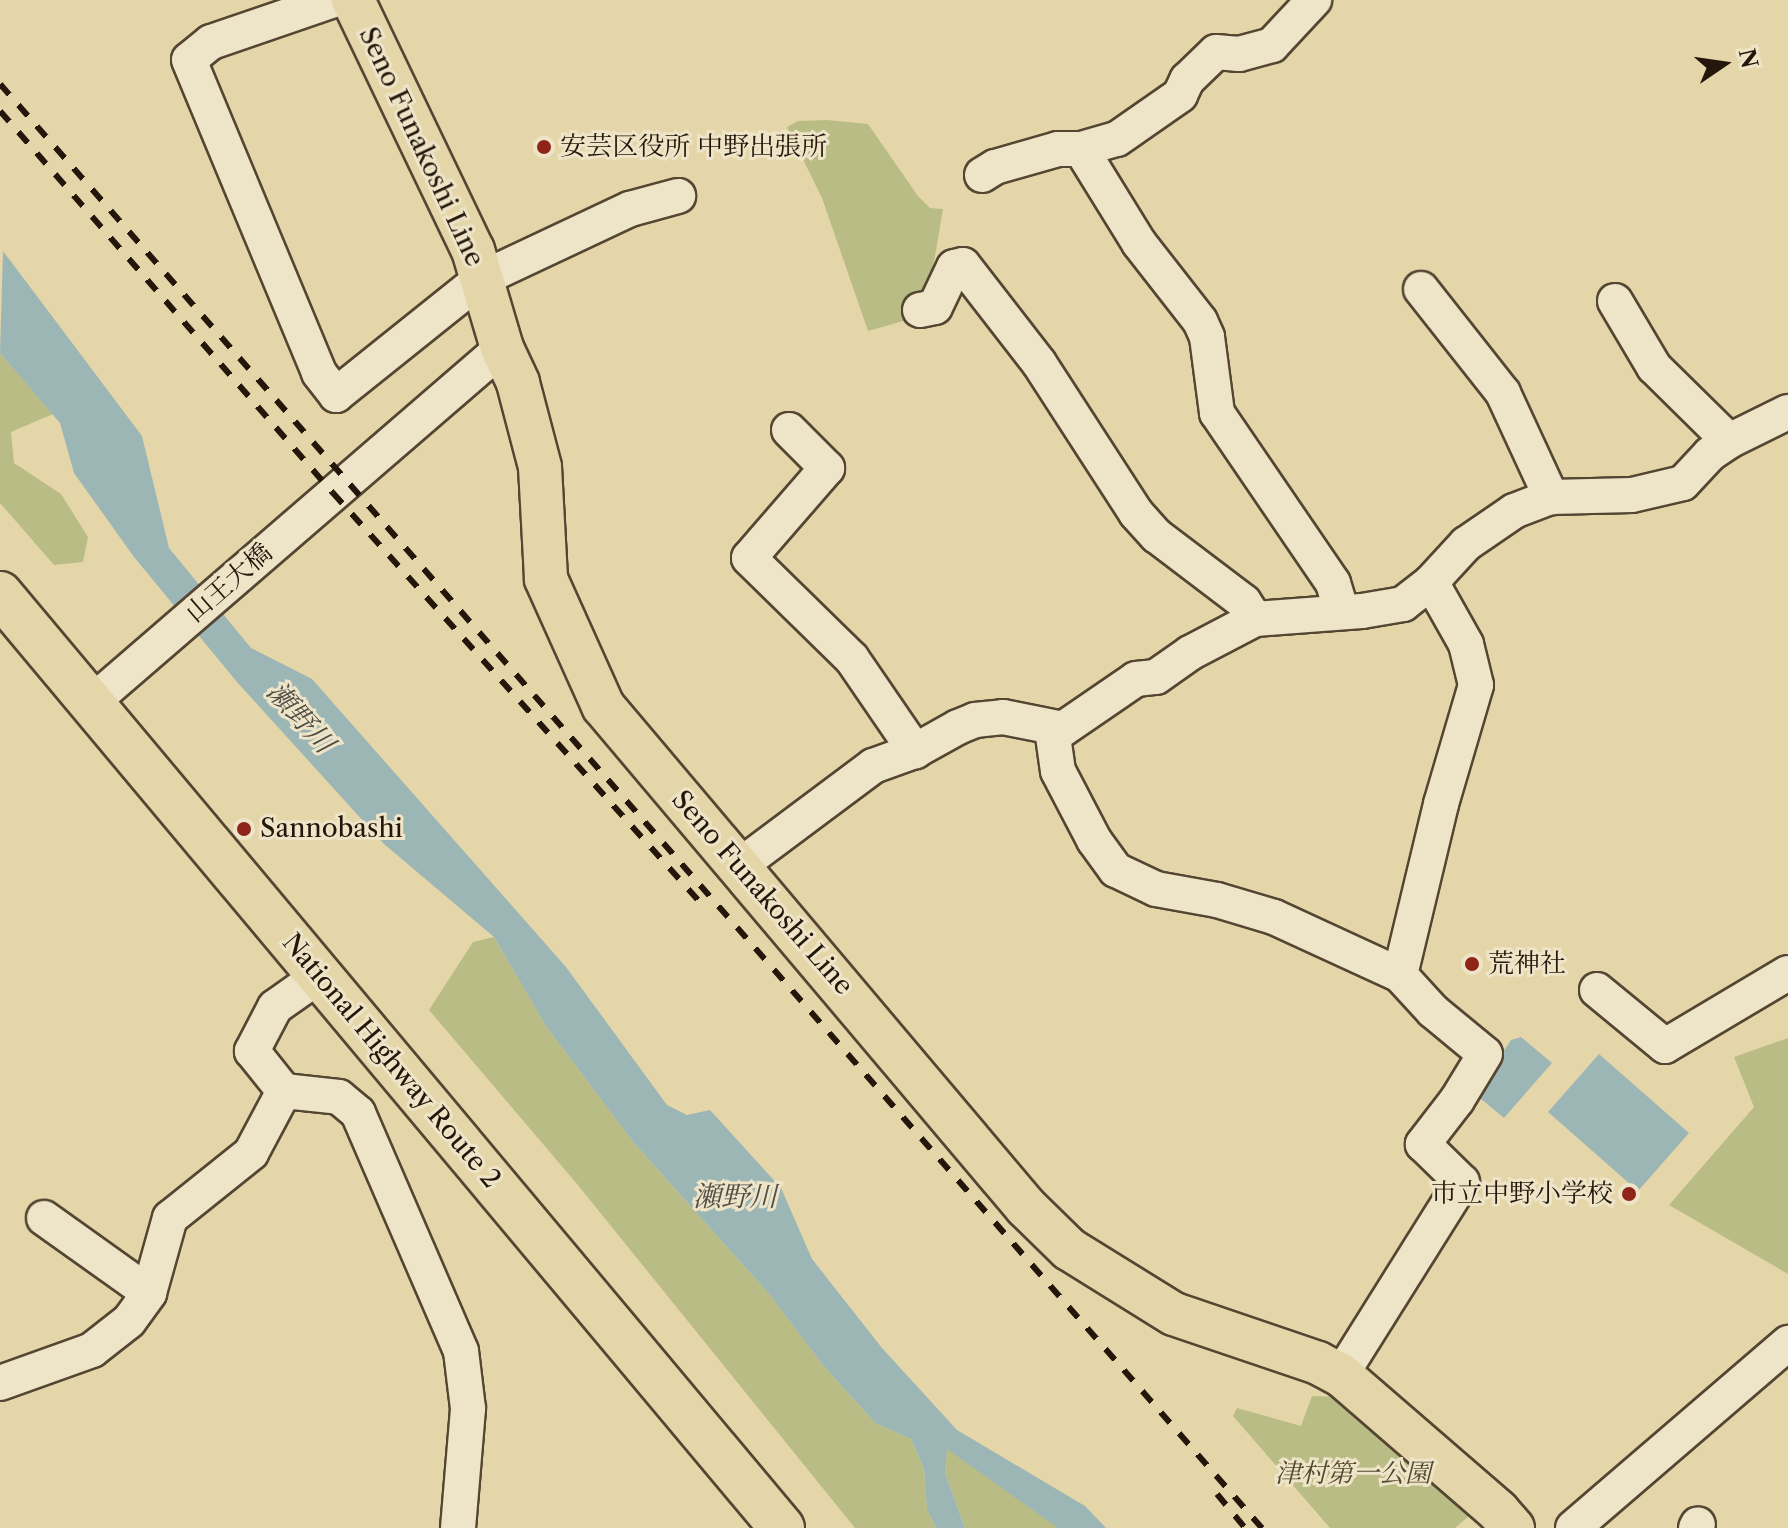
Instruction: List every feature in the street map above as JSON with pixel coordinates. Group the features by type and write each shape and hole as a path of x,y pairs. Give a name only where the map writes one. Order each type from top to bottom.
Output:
{"highway":[{"name":"National Highway Route 2","path":"0,594 782,1528"}],"main road":[{"name":"Seno Funakoshi Line","path":"353,0 473,250 502,348 518,383 540,467 546,579 603,706 1026,1207 1069,1249 1174,1314 1318,1363 1341,1375 1498,1511 1513,1528"}],"street":[{"path":"334,0 211,42 189,60 319,373 336,395 481,279 630,209 678,196"},
{"path":"982,175 995,167 1058,149 1081,149 1117,139 1180,95 1187,80 1216,52 1239,54 1272,45 1314,0"},
{"path":"1081,149 1139,243 1200,321 1207,337 1217,413 1333,583 1342,612"},
{"path":"920,310 935,307 954,267 963,265 1039,363 1136,513 1157,536 1244,602 1255,619"},
{"path":"1421,289 1503,393 1551,497"},
{"path":"1615,301 1654,367 1729,441"},
{"name":"山王大橋","path":"91,703 502,348"},
{"path":"738,867 873,766 915,751 975,720 1003,717 1063,729 1136,679 1156,677 1190,653 1255,619 1403,604 1431,582 1466,544 1514,511 1551,497 1632,495 1683,483 1710,454 1729,441 1788,412"},
{"path":"789,430 827,468 749,558 852,659 915,751"},
{"path":"1400,975 1441,804 1476,685 1466,644 1431,582"},
{"path":"1052,729 1058,771 1094,840 1116,870 1156,889 1217,900 1274,917 1400,975 1433,1011 1485,1054 1457,1100 1423,1144 1462,1182 1341,1375"},
{"path":"1597,990 1665,1046 1788,973"},
{"path":"319,976 275,1007 252,1051 284,1091 339,1097 358,1113 461,1351 468,1409 458,1528"},
{"path":"0,1383 92,1350 113,1336 149,1293 170,1218 251,1153 284,1091"},
{"path":"44,1218 149,1293"},
{"path":"1573,1528 1788,1343"}],"green space":[{"path":"798,121 868,124 918,196 930,208 943,209 932,274 907,320 868,331 822,198 787,127"},
{"path":"0,353 53,414 11,432 14,463 61,494 88,537 83,562 54,565 0,503"},
{"path":"494,937 546,1026 634,1143 770,1295 822,1364 875,1423 911,1439 924,1469 927,1510 936,1528 855,1528 577,1184 429,1010 473,942"},
{"path":"1788,1038 1788,1274 1669,1205 1754,1107 1734,1057"},
{"name":"津村第一公園","path":"1312,1396 1340,1397 1475,1511 1455,1528 1330,1528 1233,1416 1237,1408 1301,1426"},
{"path":"947,1448 1058,1528 965,1528 945,1473"}],"water":[{"name":"瀬野川","path":"3,251 142,436 169,548 251,648 312,679 566,967 667,1105 687,1115 710,1110 781,1188 812,1259 882,1348 957,1430 1085,1506 1106,1528 1058,1528 947,1449 945,1473 965,1528 936,1528 927,1510 924,1469 911,1439 875,1423 822,1364 770,1295 634,1143 546,1026 494,937 384,844 237,682 134,557 74,473 60,423 0,353"},
{"path":"1521,1037 1552,1063 1504,1118 1475,1094 1511,1040"},
{"path":"1599,1054 1689,1133 1638,1191 1548,1112"}],"railway":[{"path":"0,84 1262,1528"},
{"path":"0,111 333,493 699,901"},
{"path":"1217,1494 1245,1528"}],"place":[{"name":"安芸区役所 中野出張所","path":"544,147"},
{"name":"Sannobashi","path":"244,829"},
{"name":"荒神社","path":"1472,964"},
{"name":"市立中野小学校","path":"1629,1194"}]}
